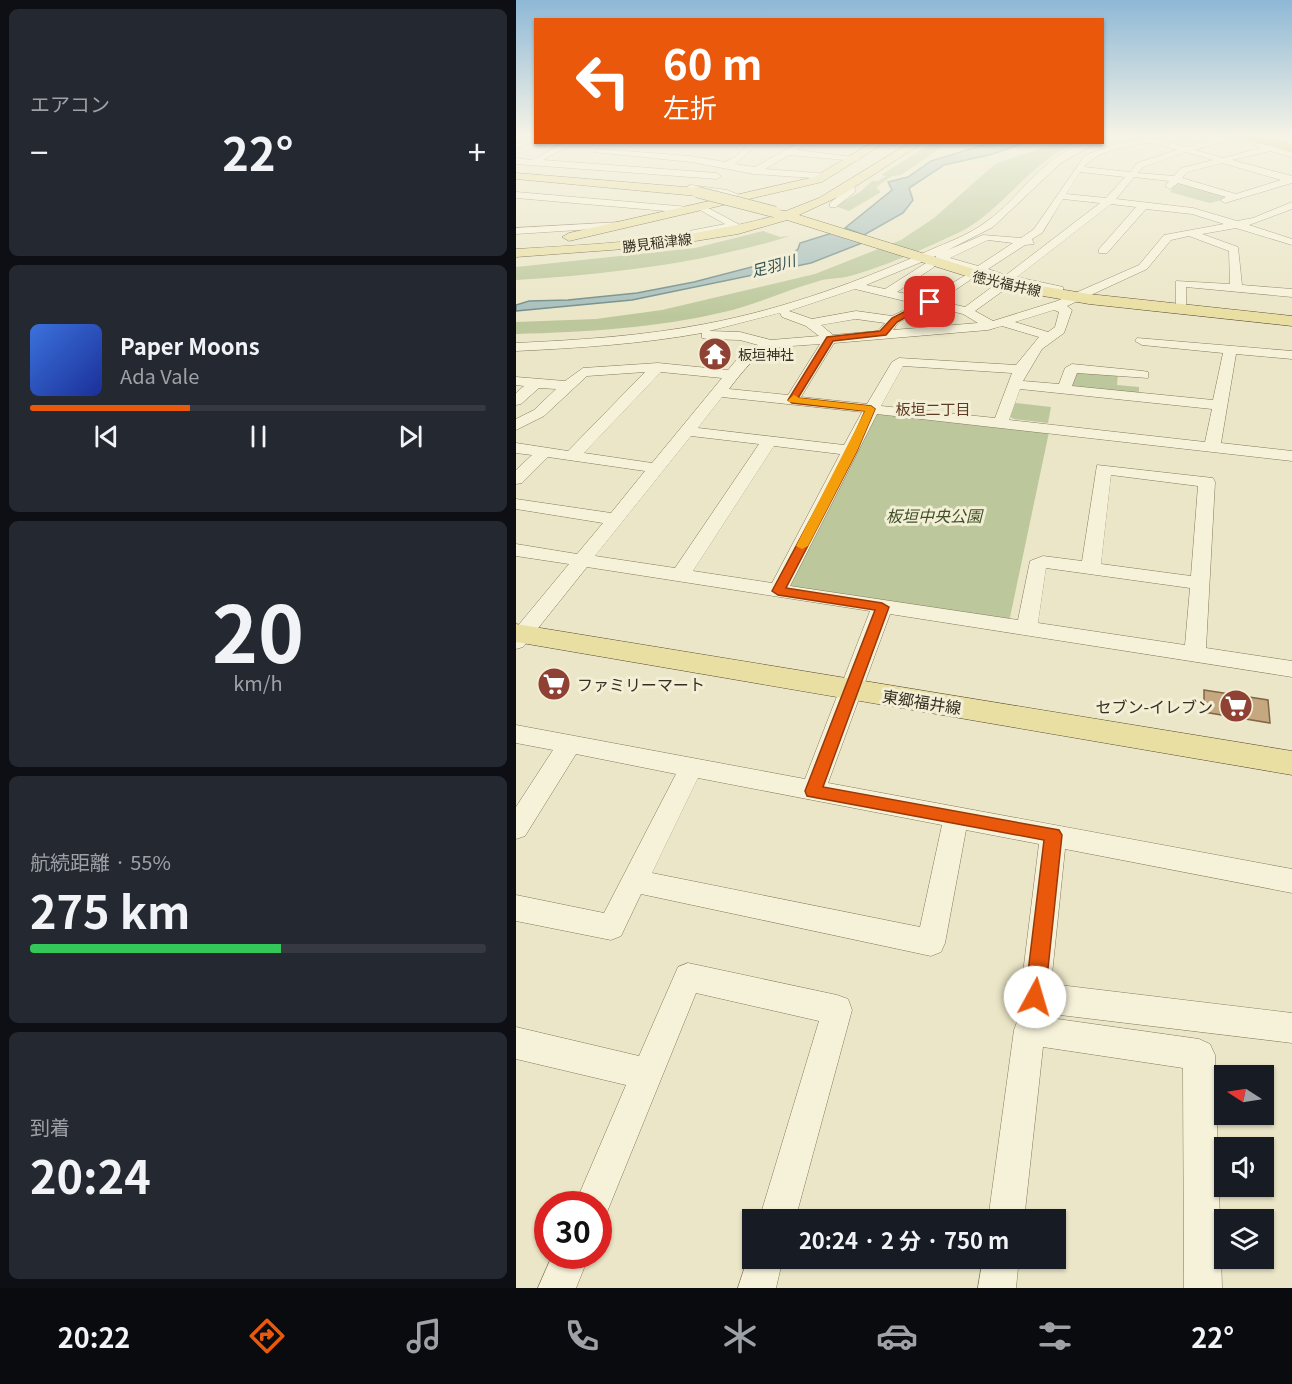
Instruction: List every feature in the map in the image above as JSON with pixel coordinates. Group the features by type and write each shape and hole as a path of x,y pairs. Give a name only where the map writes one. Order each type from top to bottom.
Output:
{"main road":[{"name":"徳光福井線","path":"709,195 784,215 922,260 1069,299 1292,321"},
{"path":"516,251 695,208 727,197 742,198 754,195"},
{"name":"勝見稲津線","path":"516,251 553,251 685,239 748,227 784,215 828,195"},
{"name":"東郷福井線","path":"518,636 1292,763"}],"street":[{"path":"582,212 609,195"},
{"path":"707,195 727,197"},
{"path":"832,205 845,195"},
{"path":"637,338 748,318 922,260 995,222 1008,212 1022,195"},
{"path":"967,311 1007,284 1114,195"},
{"path":"1159,207 1165,195"},
{"path":"1230,195 1237,197"},
{"path":"1193,211 1243,195"},
{"path":"517,196 695,208 735,225 629,242 555,248 553,251"},
{"path":"978,271 1027,241 1038,231 1062,196 1193,211 1292,242"},
{"path":"1103,251 1144,205"},
{"path":"516,347 713,334 740,336 771,344 883,334 917,334 996,324 1069,299 1143,267 1151,259 1162,240 1186,232 1256,220 1260,216 1292,205"},
{"path":"516,231 621,225"},
{"path":"606,228 629,242"},
{"path":"1186,232 1234,249 1236,288"},
{"path":"1007,284 940,258 987,237 1051,246"},
{"path":"922,260 966,278 1007,284"},
{"path":"887,293 922,260"},
{"path":"740,336 786,314 860,287 883,272"},
{"path":"883,334 894,320 930,302 966,278"},
{"path":"1180,309 1180,283 1292,293"},
{"path":"860,287 967,311 996,324 1048,336 1058,334 1063,329 1069,299"},
{"path":"786,314 811,322 830,339"},
{"path":"811,322 856,315 894,320"},
{"path":"1000,424 1016,377 1032,350 1048,336"},
{"path":"792,400 830,339"},
{"path":"518,636 749,354 771,344"},
{"path":"1064,389 1072,368 1142,352 1230,349 1292,355"},
{"path":"1212,447 1230,349"},
{"path":"1142,352 1143,397"},
{"path":"778,591 852,451 871,409 899,362 1016,377 1064,389 1219,405"},
{"path":"516,425 539,413 583,372 658,367 732,375"},
{"path":"572,456 658,367"},
{"path":"516,381 567,386"},
{"path":"516,401 536,383"},
{"path":"720,392 1292,456"},
{"path":"687,431 852,451"},
{"path":"680,576 769,441"},
{"path":"516,448 656,468"},
{"path":"516,479 545,452"},
{"path":"1091,569 1103,469 1207,482 1195,654"},
{"path":"516,504 614,519"},
{"path":"516,550 1292,669"},
{"path":"1027,628 1037,565 1043,562 1201,583"},
{"path":"813,791 882,607"},
{"path":"516,734 1292,881"},
{"path":"516,828 570,744"},
{"path":"516,908 611,927 692,768"},
{"path":"634,881 931,943 956,818"},
{"path":"1053,835 1035,997 1292,1028"},
{"path":"598,1191 688,977 837,1010 780,1209"},
{"path":"1007,1209 1029,1030 1199,1055 1203,1288"},
{"path":"516,1042 647,1074"},
{"path":"557,1288 565,1269"},
{"path":"757,1288 762,1269"},
{"path":"997,1288 1000,1269"}],"green space":[{"path":"854,195 876,195 849,211 835,206"},
{"path":"960,195 1008,195 991,211 960,232 904,257 846,277 822,280 724,312 673,322 621,328 516,334 516,322 596,319 662,310 815,274 901,240 934,218"},
{"path":"1181,195 1233,197 1210,203"},
{"path":"763,231 780,237 790,236 688,261 585,275 516,280 516,267 695,248"},
{"path":"1076,369 1118,374 1117,385 1139,387 1139,395 1069,388"},
{"path":"1015,403 1051,407 1048,423 1010,417"},
{"name":"板垣中央公園","path":"875,411 1049,432 1009,622 782,588"}],"water":[{"path":"886,195 911,195 913,200 903,213 864,235 845,228"},
{"name":"足羽川","path":"832,233 862,243 811,263 632,300 516,311 516,305 529,301 568,300 637,293 694,282 786,258 798,249 800,243"}],"building":[{"name":"セブン-イレブン","path":"1204,690 1268,700 1270,723 1204,712"}],"slow traffic":[{"path":"794,397 792,400 871,409 852,451 802,546"}],"place":[{"name":"板垣神社","path":"715,354"},
{"name":"ファミリーマート","path":"554,684"},
{"name":"セブン-イレブン","path":"1236,706"}],"district":[{"name":"板垣二丁目","path":"933,408"}],"route":[{"path":"930,302 894,320 883,334 830,339 792,400 871,409 852,451 778,591 882,607 813,791 1053,835 1035,997"}]}
